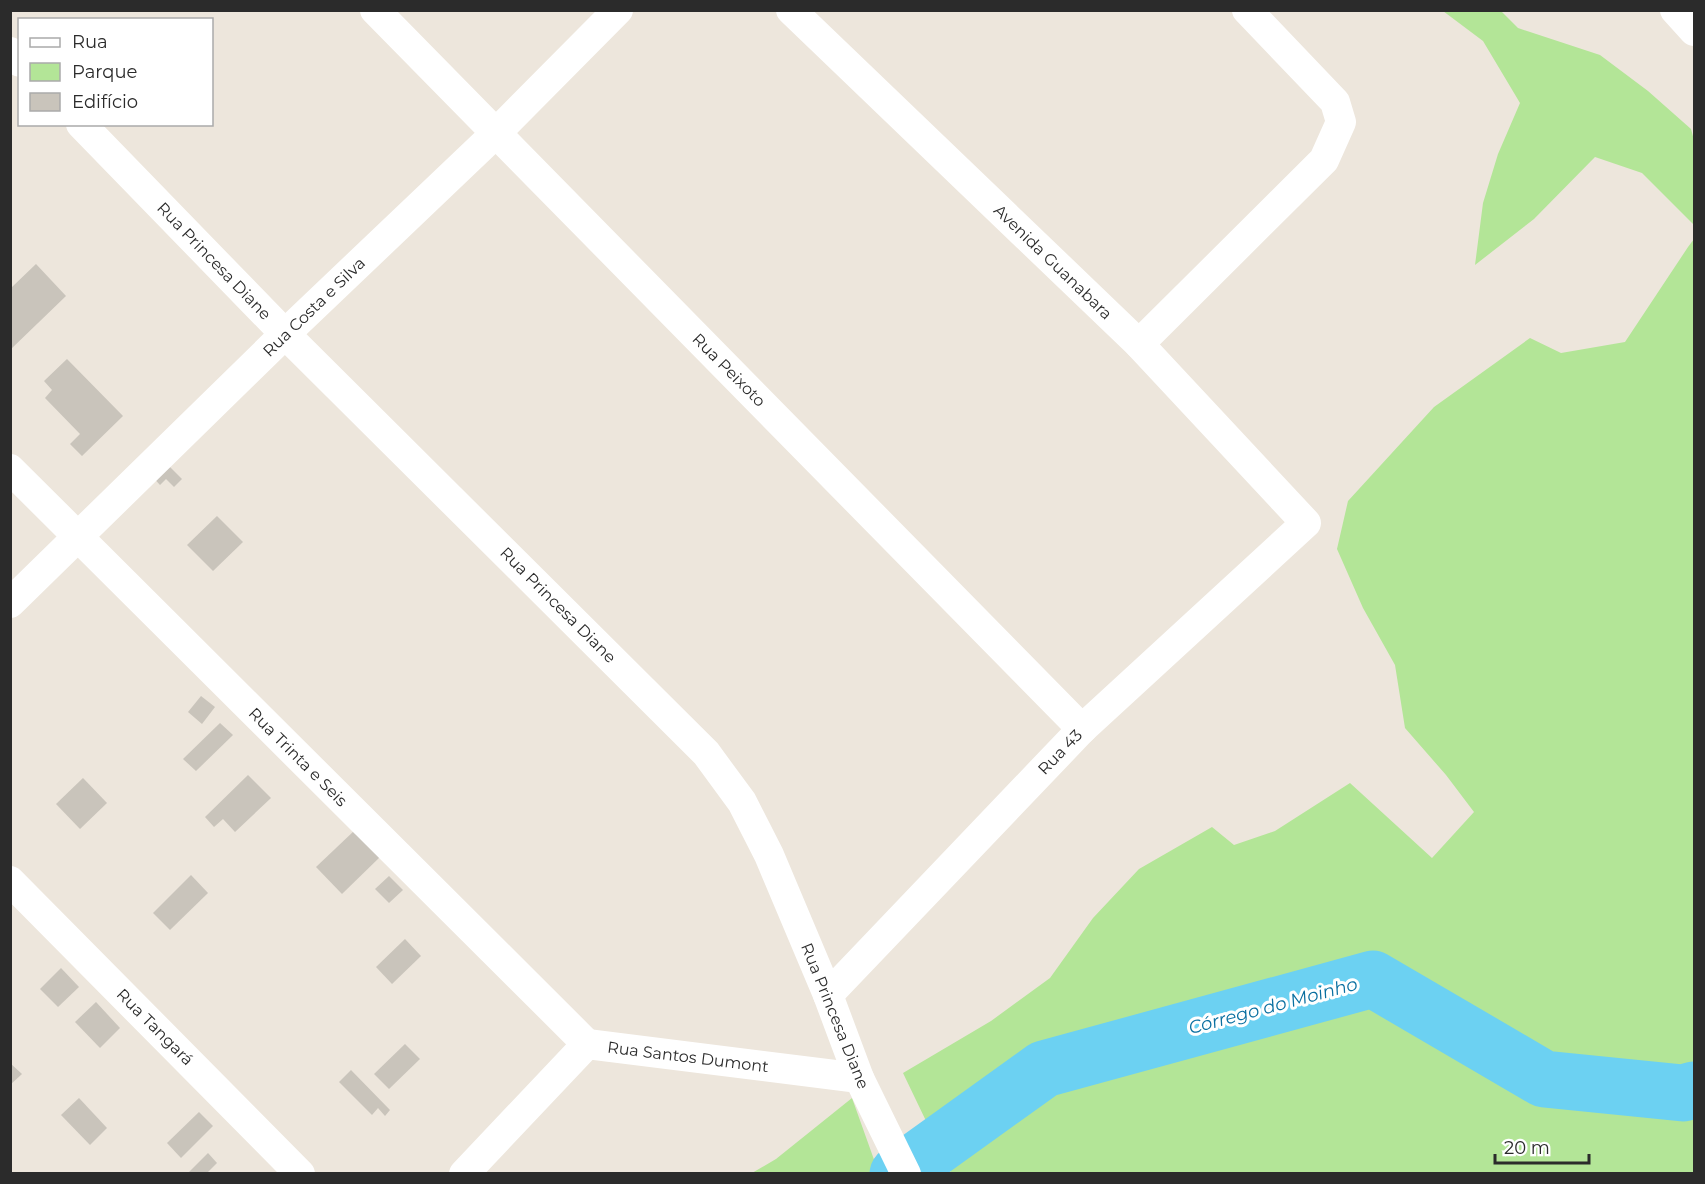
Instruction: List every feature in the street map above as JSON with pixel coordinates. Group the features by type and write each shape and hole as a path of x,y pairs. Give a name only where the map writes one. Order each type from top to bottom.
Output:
{"street":[{"name":"Rua Peixoto","path":"375,10 1082,729"},
{"name":"Rua Costa e Silva","path":"10,603 285,334 496,133 618,10"},
{"name":"Avenida Guanabara","path":"791,10 1139,344 1306,523"},
{"path":"1139,344 1324,159 1341,122 1335,102 1247,10"},
{"path":"1675,10 1695,31"},
{"name":"Rua Princesa Diane","path":"83,126 285,334 706,753 742,802 769,855 828,995 859,1078 906,1173"},
{"name":"Rua Trinta e Seis","path":"10,469 587,1044"},
{"name":"Rua 43","path":"828,995 1082,729 1306,523"},
{"name":"Rua Tangará","path":"10,882 300,1173"},
{"name":"Rua Santos Dumont","path":"464,1173 587,1044 859,1078"}],"green space":[{"path":"1443,11 1501,11 1518,28 1600,55 1648,91 1691,129 1694,140 1694,225 1642,173 1595,157 1534,219 1475,265 1483,203 1498,154 1520,103 1483,41"},
{"path":"1694,239 1694,1173 951,1173 903,1073 991,1021 1050,978 1093,918 1139,869 1212,827 1234,845 1275,831 1350,783 1432,858 1474,812 1446,775 1405,728 1395,665 1363,608 1337,549 1348,501 1434,407 1530,338 1561,353 1625,342"},
{"path":"852,1098 877,1168 875,1173 752,1173 776,1159"}],"building":[{"path":"36,264 66,296 10,350 10,285 12,287"},
{"path":"67,359 123,416 82,456 70,444 80,434 45,398 52,390 44,381"},
{"path":"164,461 182,479 174,487 166,479 160,485 150,474"},
{"path":"217,516 243,542 213,571 187,545"},
{"path":"201,696 215,707 202,724 188,712"},
{"path":"220,723 233,735 196,771 183,759"},
{"path":"248,775 271,798 235,832 223,819 214,827 205,817"},
{"path":"83,778 107,803 80,829 56,804"},
{"path":"355,830 381,856 342,894 316,867"},
{"path":"191,875 208,893 170,930 153,913"},
{"path":"389,876 403,890 389,903 375,889"},
{"path":"405,939 421,956 392,984 376,967"},
{"path":"61,968 79,987 58,1007 40,989"},
{"path":"96,1002 120,1028 100,1048 75,1022"},
{"path":"405,1044 420,1059 389,1089 374,1074"},
{"path":"10,1063 22,1074 10,1085"},
{"path":"351,1070 390,1110 385,1116 378,1108 372,1115 339,1082"},
{"path":"79,1098 107,1128 90,1145 61,1115"},
{"path":"199,1112 213,1126 181,1158 167,1143"},
{"path":"208,1153 217,1163 206,1174 187,1174"}],"waterway":[{"name":"Córrego do Moinho","path":"898,1174 1044,1069 1373,979 1544,1079 1683,1093 1694,1090"}]}
